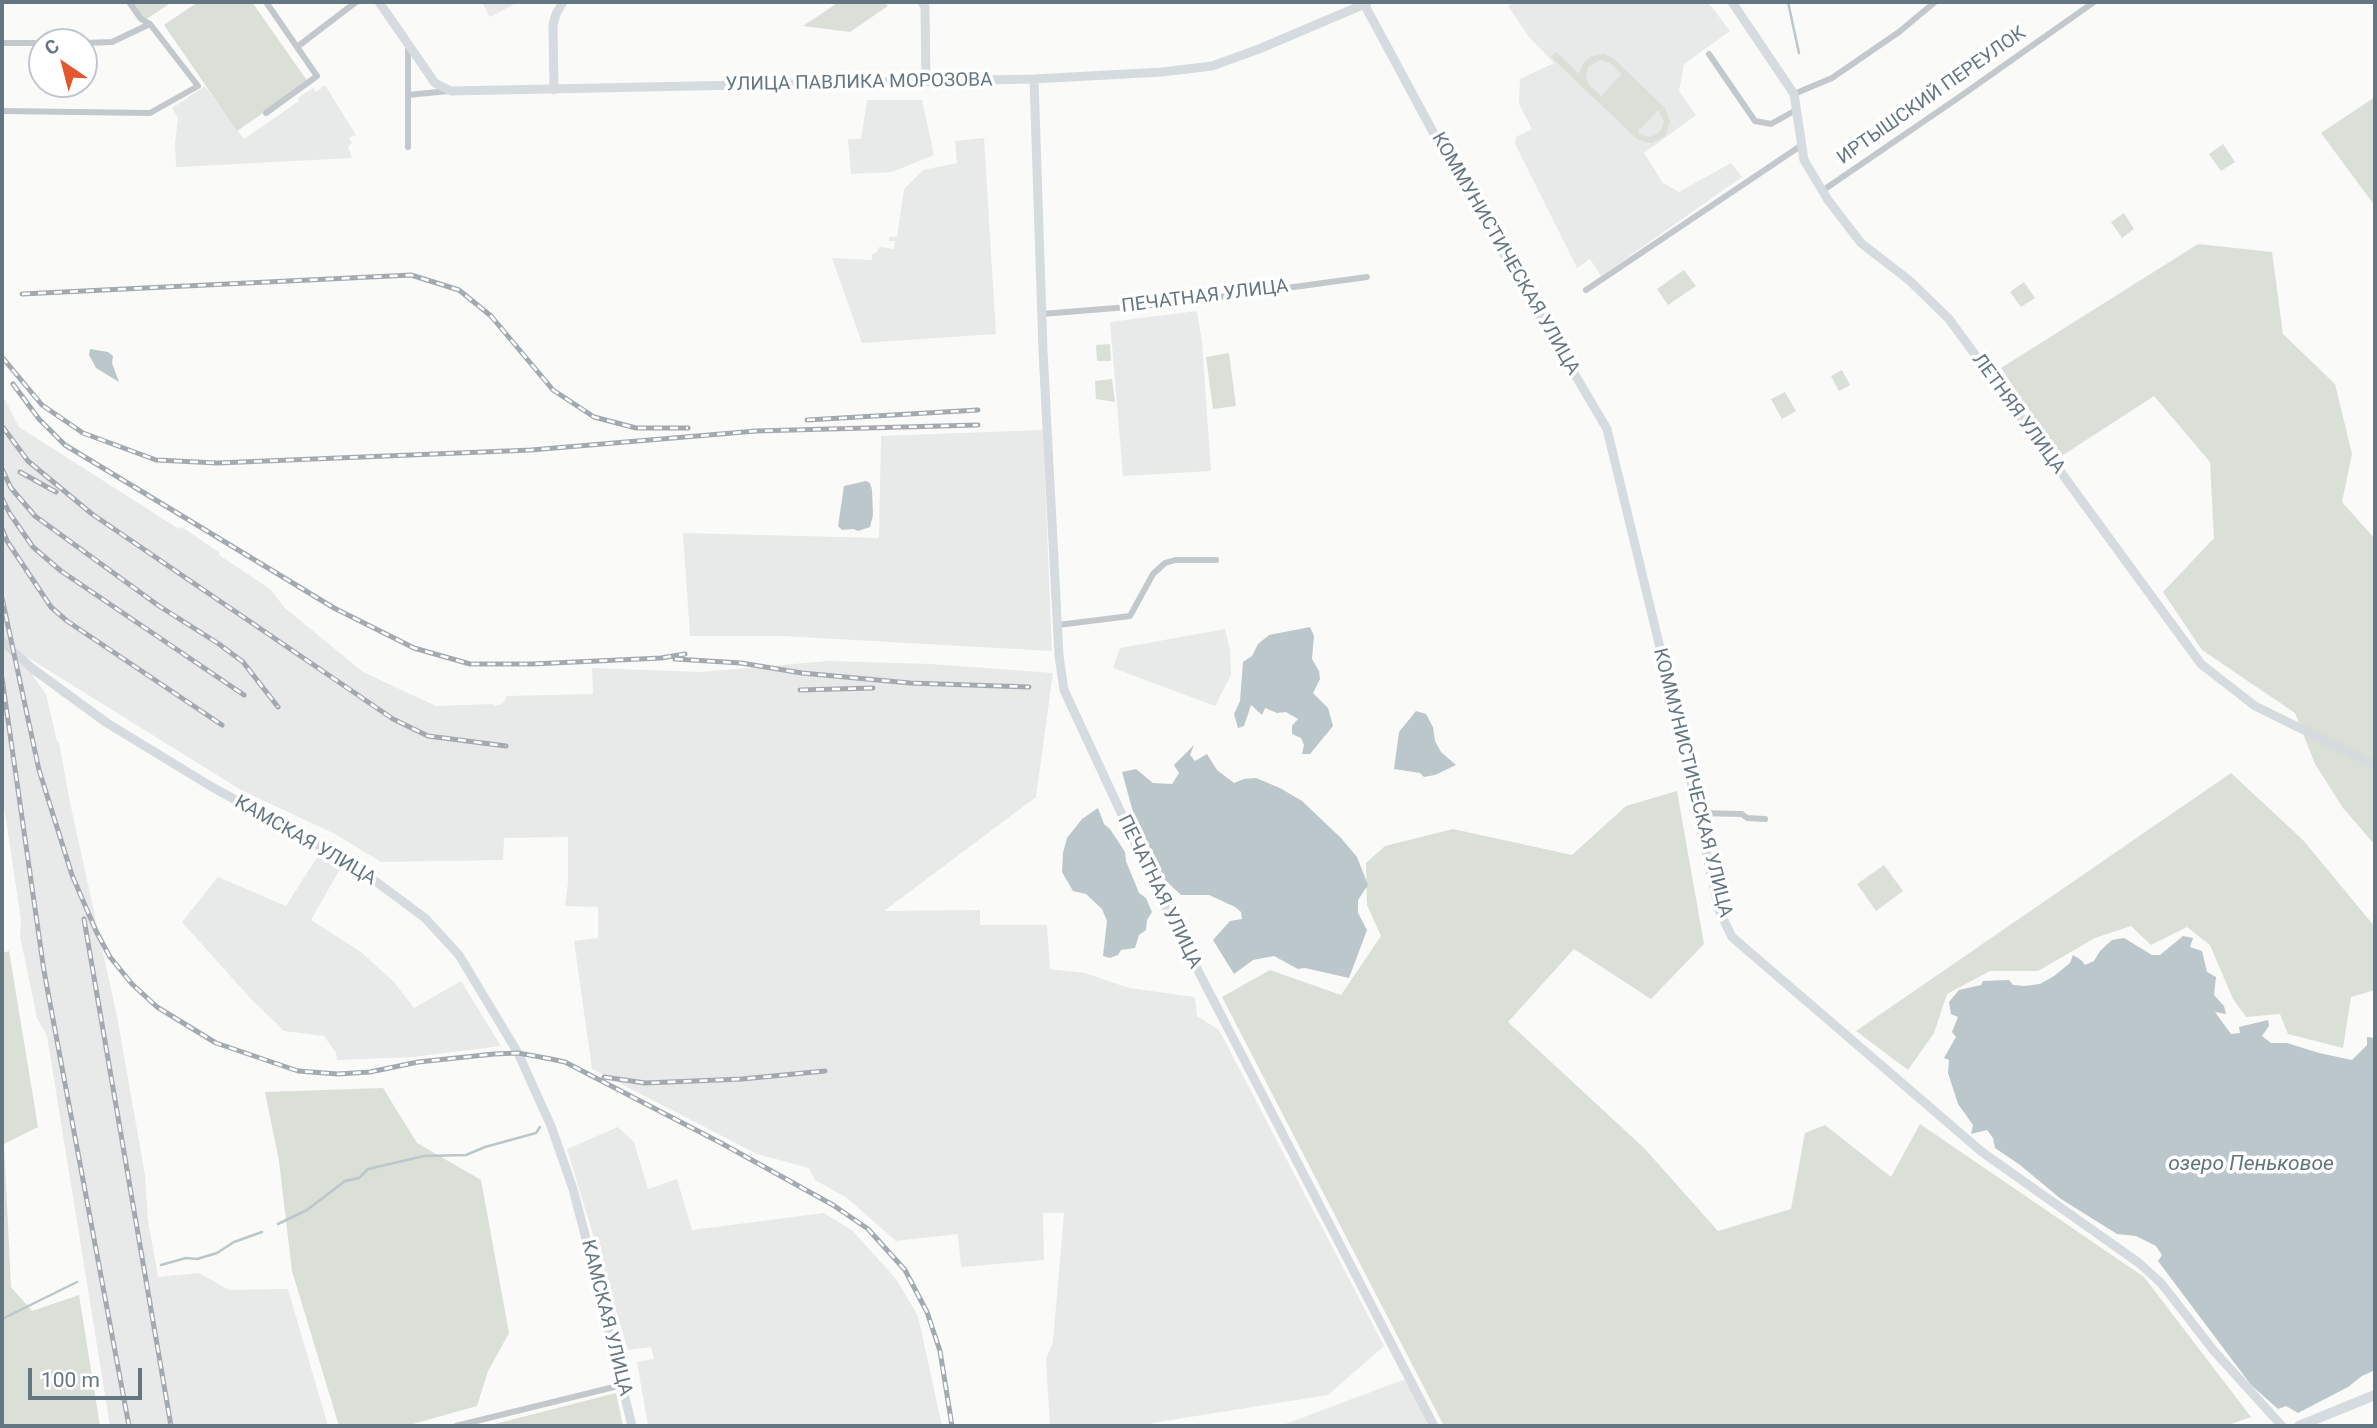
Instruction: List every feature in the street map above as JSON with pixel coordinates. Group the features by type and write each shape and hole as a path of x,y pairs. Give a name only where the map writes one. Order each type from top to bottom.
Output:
{"main road":[{"path":"2299,1426 2375,1395"}],"street":[{"path":"2,111 150,113 198,86 150,24 141,19 129,2"},
{"path":"266,2 317,76 266,113"},
{"path":"297,47 356,2"},
{"path":"379,2 435,83 451,91"},
{"path":"554,90 553,25 563,2"},
{"path":"922,2 925,7 926,81"},
{"name":"ЛЕТНЯЯ УЛИЦА","path":"1732,2 1794,94 1807,166 1822,191 1861,243 1910,282 1949,319 2201,664 2255,706 2375,765"},
{"path":"1794,94 1832,78 1899,32 1935,2"},
{"name":"ИРТЫШСКИЙ ПЕРЕУЛОК","path":"1822,191 2094,2"},
{"name":"УЛИЦА ПАВЛИКА МОРОЗОВА","path":"451,91 1034,79 1163,72 1212,66 1259,49 1365,3"},
{"name":"КОММУНИСТИЧЕСКАЯ УЛИЦА","path":"1365,3 1446,156 1607,429 1719,909 1732,937 1982,1152 2139,1263 2161,1283 2214,1351 2282,1426"},
{"path":"98,42 111,42 150,24"},
{"path":"2,43 28,43"},
{"path":"408,44 408,147"},
{"path":"1709,54 1755,121 1771,124 1796,110"},
{"name":"ПЕЧАТНАЯ УЛИЦА","path":"1034,79 1042,313 1059,656 1064,690 1163,903 1434,1426"},
{"path":"408,95 451,91"},
{"path":"1586,290 1802,145"},
{"name":"ПЕЧАТНАЯ УЛИЦА","path":"1042,313 1177,303 1367,277"},
{"path":"1058,625 1130,616 1153,574 1165,564 1175,560 1216,560"},
{"name":"КАМСКАЯ УЛИЦА","path":"2,641 33,669 107,723 221,792 351,863 425,918 459,955 518,1053 551,1126 573,1189 632,1426"},
{"path":"1698,813 1742,814 1747,818 1765,819"},
{"path":"456,1426 622,1385"}],"shaded area":[{"path":"132,2 172,2 145,20"},
{"path":"198,2 252,2 308,82 237,131 164,25"},
{"path":"482,2 518,2 490,17"},
{"path":"839,2 884,2 888,6 850,32 803,26"},
{"path":"1515,2 1708,2 1730,31 1684,64 1679,91 1696,115 1644,153 1663,183 1679,192 1731,163 1742,177 1601,276 1590,259 1577,268 1515,144 1516,137 1532,129 1519,104 1520,79 1554,63 1529,37 1508,6"},
{"path":"1556,52 1579,74 1590,57 1604,54 1613,58 1665,108 1670,122 1665,136 1652,143 1638,140 1551,57","holes":["1600,60 1610,63 1622,74 1601,96 1589,85 1586,77 1588,67","1658,110 1664,122 1660,132 1651,137 1640,135 1638,131"]},
{"path":"325,85 356,135 349,138 352,143 348,146 352,158 176,167 178,118 172,108 205,86 244,139 299,101 298,98 313,88 316,92"},
{"path":"2375,97 2375,206 2321,133"},
{"path":"867,100 922,100 934,155 892,172 851,174 848,139 861,139"},
{"path":"984,138 996,334 862,343 832,258 872,260 872,254 877,252 879,247 894,249 895,241 889,241 889,237 897,237 904,189 923,170 957,163 955,141"},
{"path":"2223,144 2235,162 2221,171 2209,154"},
{"path":"2124,213 2134,229 2122,238 2111,222"},
{"path":"2198,244 2272,252 2283,334 2335,384 2352,454 2342,502 2375,539 2375,845 2343,808 2315,764 2295,713 2202,650 2163,592 2214,538 2210,462 2154,396 2060,457 2001,368"},
{"path":"1684,270 1696,286 1668,305 1657,289"},
{"path":"2024,282 2035,298 2021,307 2010,292"},
{"path":"1197,311 1202,342 1211,471 1123,476 1110,322"},
{"path":"1110,344 1111,361 1097,361 1096,345"},
{"path":"1229,353 1236,406 1213,409 1206,357"},
{"path":"1842,370 1850,385 1839,391 1831,376"},
{"path":"1112,379 1115,402 1096,399 1095,381"},
{"path":"1785,392 1796,411 1782,419 1771,399"},
{"path":"2,394 19,427 220,553 219,555 270,589 285,608 363,672 436,706 493,706 503,703 507,696 593,694 592,668 701,672 828,661 930,664 1053,673 1036,797 884,911 980,910 980,925 1047,925 1050,969 1085,973 1129,988 1195,997 1197,1016 1219,1030 1384,1346 1328,1395 1152,1423 1152,1426 1050,1426 1046,1359 1053,1342 1064,1213 1043,1213 1044,1260 961,1267 958,1234 896,1241 847,1198 815,1180 809,1168 757,1154 592,1069 574,941 598,938 598,907 565,906 568,837 504,838 503,860 381,862 335,834 241,790 19,652 2,637"},
{"path":"1043,430 1052,651 783,636 690,636 683,533 879,538 881,436"},
{"path":"1225,629 1230,650 1231,675 1215,706 1113,668 1120,648"},
{"path":"2,647 29,670 46,694 59,742 117,1016 145,1175 148,1221 158,1277 199,1273 229,1290 288,1289 328,1426 110,1426 47,1036 37,1018 20,936 21,920 2,793"},
{"path":"2231,773 2303,840 2375,927 2375,990 2351,997 2343,1048 2288,1034 2280,1014 2246,1017 2233,999 2210,945 2187,927 2151,945 2131,926 2095,938 2038,971 1990,971 1947,994 1934,1033 1908,1070 1856,1031"},
{"path":"1677,791 1704,944 1651,999 1574,949 1508,1022 1644,1148 1718,1231 1791,1209 1805,1133 1825,1125 1891,1177 1920,1124 2144,1277 2251,1417 2225,1426 1444,1426 1222,997 1270,970 1341,995 1381,936 1367,905 1366,863 1385,846 1453,829 1572,855 1626,806"},
{"path":"317,857 340,869 311,920 361,952 394,982 414,1008 461,981 501,1046 413,1057 337,1060 336,1053 324,1036 284,1031 250,998 182,922 218,877 286,906"},
{"path":"1884,865 1903,891 1876,911 1857,884"},
{"path":"9,951 38,1127 4,1144 11,1287 32,1311 79,1295 100,1426 2,1426 2,953"},
{"path":"383,1088 417,1143 481,1180 509,1333 488,1371 477,1406 406,1426 339,1426 292,1271 279,1161 265,1092"},
{"path":"618,1127 634,1142 648,1189 677,1179 692,1230 824,1213 853,1231 896,1279 918,1316 942,1426 648,1426 637,1362 654,1359 651,1347 628,1350 567,1149"},
{"path":"1408,1378 1433,1426 1280,1426"},
{"path":"616,1393 623,1426 487,1426"}],"water":[{"path":"90,349 108,352 113,356 112,363 119,382 96,368 89,355"},
{"path":"866,481 870,483 872,490 873,515 870,527 858,531 842,530 838,526 844,486"},
{"path":"1310,627 1314,636 1312,659 1320,679 1313,693 1328,708 1333,726 1310,754 1302,754 1304,745 1301,738 1292,734 1292,726 1298,719 1286,712 1277,713 1265,708 1262,715 1251,705 1244,726 1238,728 1234,714 1240,701 1243,662 1252,656 1258,644 1269,635"},
{"path":"1416,711 1426,714 1441,752 1456,765 1424,777 1420,773 1394,769 1399,732"},
{"path":"1194,745 1190,755 1195,761 1207,754 1217,770 1234,783 1256,778 1302,801 1357,857 1368,885 1358,900 1358,913 1367,930 1349,978 1305,968 1298,969 1274,956 1253,960 1234,974 1213,940 1230,921 1242,919 1241,912 1209,895 1181,895 1164,879 1133,812 1122,772 1136,769 1153,783 1172,784 1179,773 1174,765"},
{"path":"1098,808 1104,824 1125,852 1139,893 1146,898 1152,912 1147,920 1146,930 1139,935 1135,948 1121,950 1118,955 1110,958 1103,956 1107,921 1102,909 1086,894 1073,891 1062,872 1067,838 1082,819"},
{"name":"озеро Пеньковое","path":"2183,936 2193,938 2190,947 2202,951 2207,972 2216,977 2214,995 2224,1006 2226,1014 2215,1012 2231,1034 2240,1033 2239,1027 2268,1020 2269,1026 2262,1036 2271,1043 2287,1043 2352,1060 2367,1045 2367,1037 2375,1038 2375,1370 2298,1413 2286,1406 2278,1409 2251,1385 2158,1261 2162,1255 2156,1246 2136,1236 2117,1234 2061,1199 1995,1148 1993,1138 1987,1130 1971,1134 1973,1125 1958,1104 1948,1073 1949,1060 1944,1058 1956,1037 1952,1032 1958,1017 1951,1014 1949,1002 1959,990 1981,985 1983,981 2009,980 2013,985 2024,986 2040,984 2070,963 2073,955 2085,965 2094,961 2112,940 2124,938 2152,955 2160,955"}],"waterway":[{"path":"1788,2 1799,53"},
{"path":"278,1224 307,1210 345,1181 359,1178 368,1169 424,1156 466,1155 536,1133 540,1127"},
{"path":"161,1265 217,1253 234,1242 262,1232"},
{"path":"2,1319 77,1282"}],"railway":[{"path":"22,294 411,275 459,290 491,316 553,390 594,417 636,428 688,428"},
{"path":"2,357 42,405 83,433 156,460 217,463 531,450 756,431 978,425"},
{"path":"13,384 39,419 65,445 334,608 414,648 470,664 532,664 661,658 685,654"},
{"path":"807,420 978,410"},
{"path":"2,426 28,461 92,514 393,719 428,736 506,746"},
{"path":"2,469 11,488 35,516 159,606 243,662 278,707"},
{"path":"20,472 56,492"},
{"path":"2,498 33,547 61,571 244,695"},
{"path":"2,529 7,541 51,607 67,621 222,725"},
{"path":"2,598 39,770 72,875 110,957 132,984 157,1007 216,1043 298,1071 338,1074 370,1072 418,1062 518,1053 565,1062 721,1143 833,1205 868,1229 905,1270 927,1312 940,1351 952,1426"},
{"path":"675,659 741,663 802,673 910,683 1029,687"},
{"path":"2,678 44,971 129,1426"},
{"path":"800,690 873,688"},
{"path":"84,919 171,1426"},
{"path":"604,1077 645,1083 742,1079 825,1071"}]}
